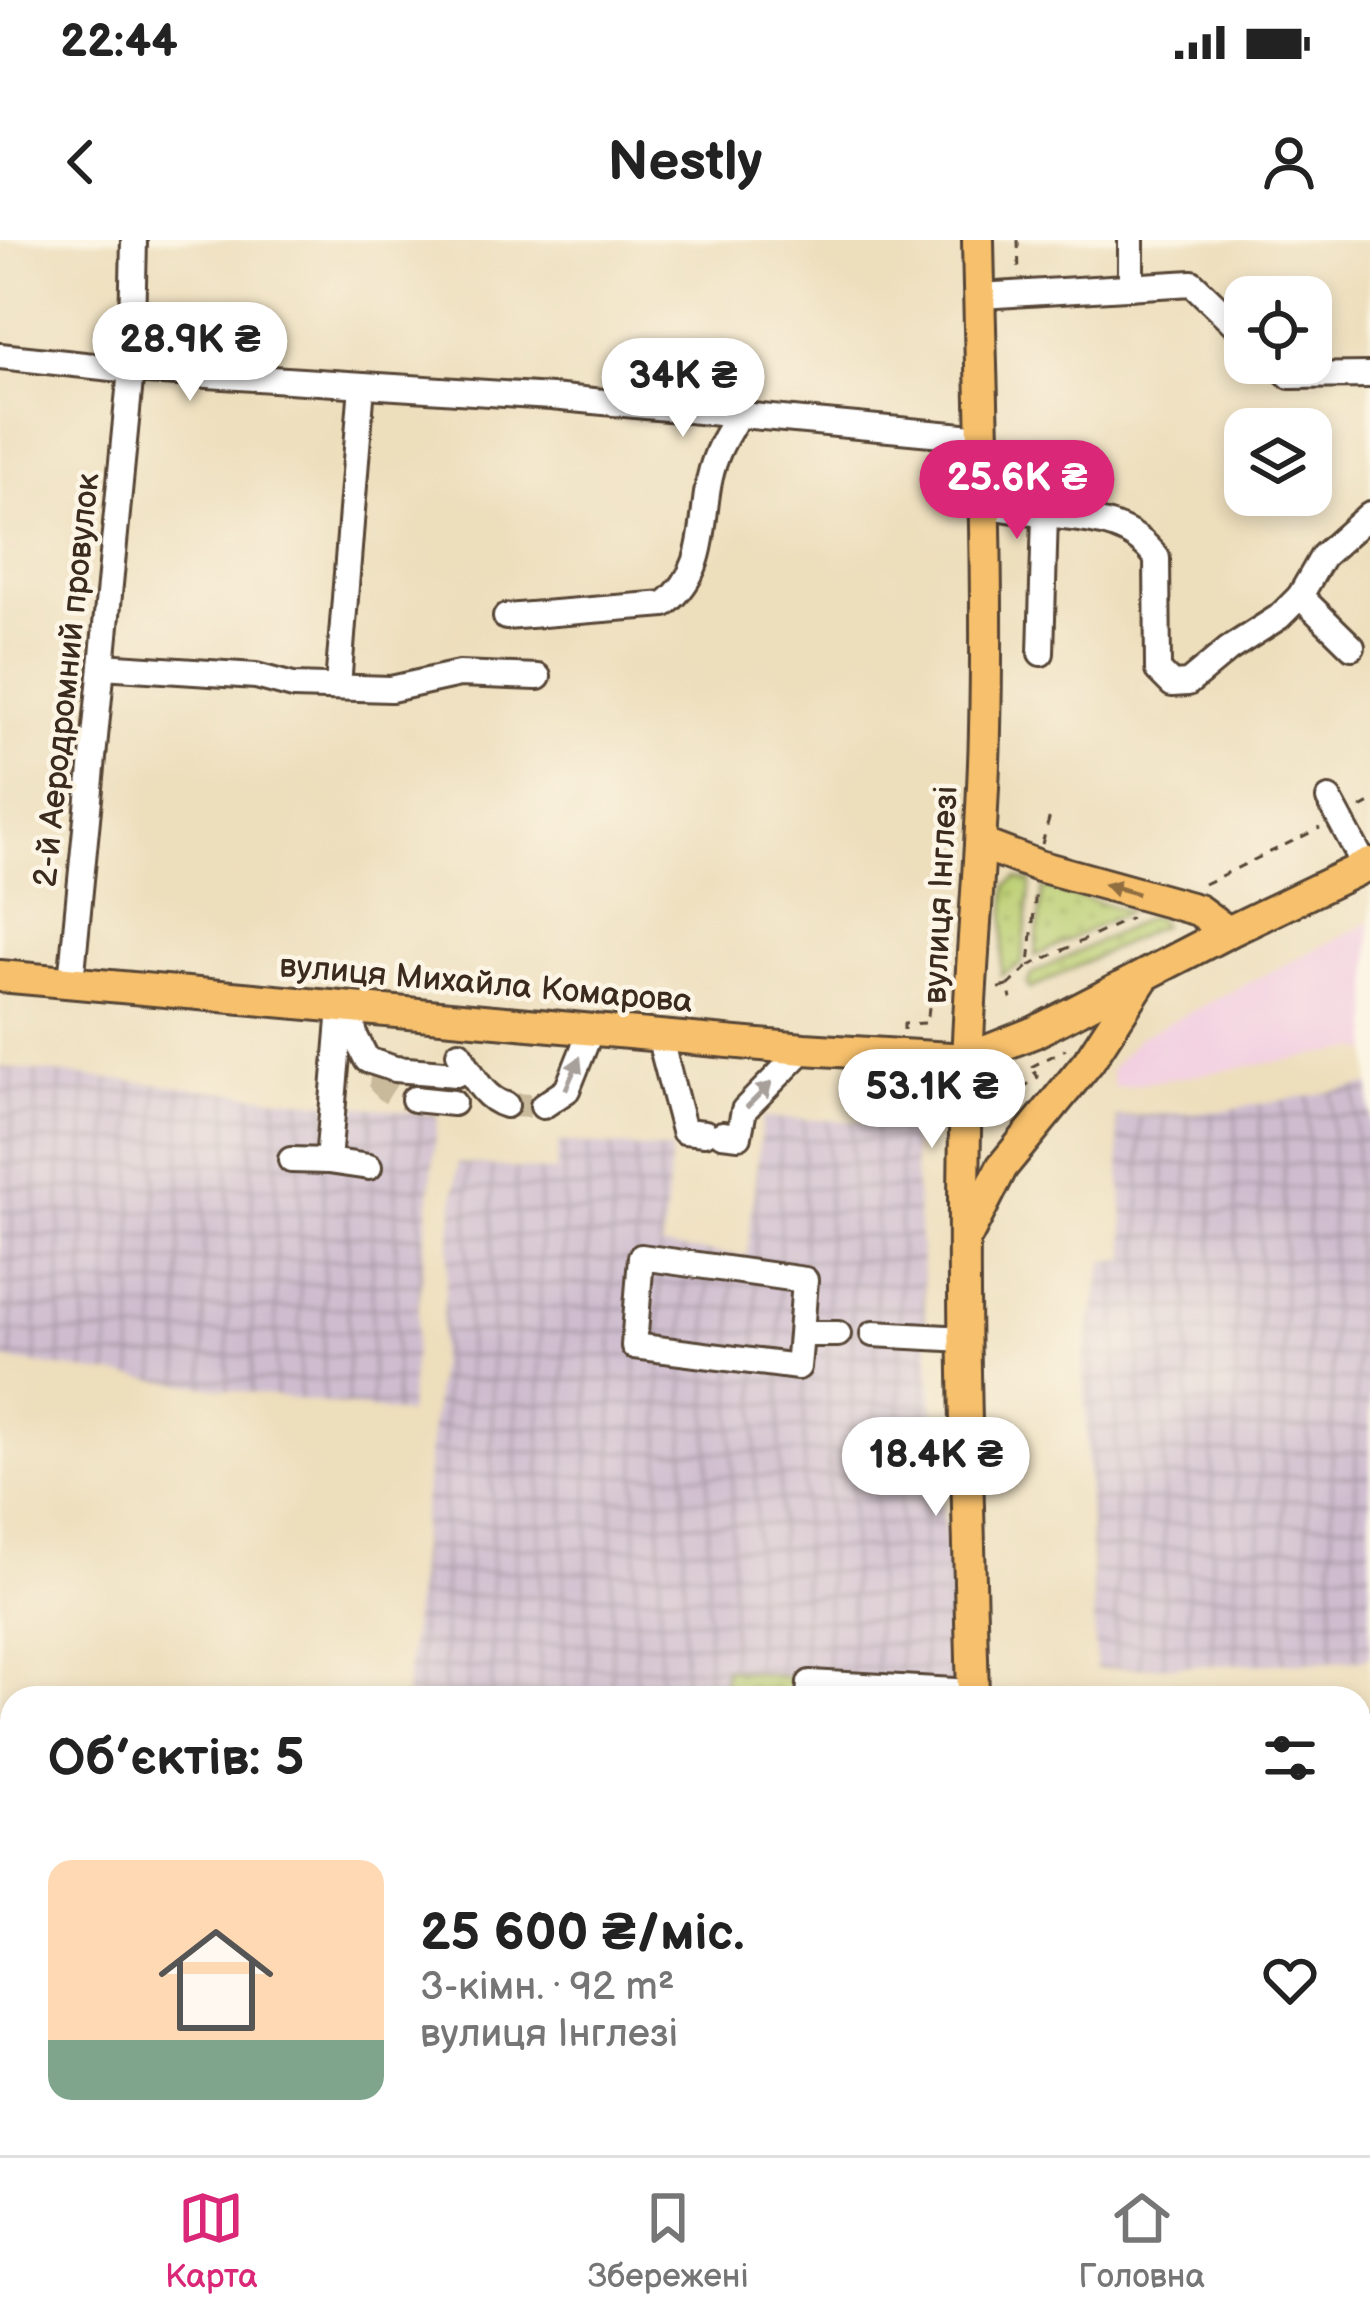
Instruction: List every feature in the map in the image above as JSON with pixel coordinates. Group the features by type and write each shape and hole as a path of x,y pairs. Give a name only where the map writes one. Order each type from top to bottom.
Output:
{"main road":[{"name":"вулиця Інглезі","path":"972,246 980,296 986,725 967,1059 963,1245 973,1686"},
{"path":"981,844 1039,866 1198,910 1228,932"},
{"path":"967,1059 1035,1032 1368,865"},
{"path":"963,1245 1002,1167 1089,1061 1145,975"},
{"name":"вулиця Михайла Комарова","path":"0,976 805,1049 967,1059"}],"street":[{"name":"2-й Аеродромний провулок","path":"71,982 131,370 134,240"},
{"path":"1131,240 1131,287"},
{"path":"980,296 1192,283 1224,314"},
{"path":"0,356 131,370 551,397 984,438"},
{"path":"1332,375 1370,375"},
{"path":"338,686 362,385"},
{"path":"506,616 664,604 679,593 703,539 716,457 738,415"},
{"path":"984,505 1114,524 1140,538 1157,558 1158,670 1172,684 1188,683 1279,616 1300,596 1323,556 1370,514"},
{"path":"1041,653 1045,514"},
{"path":"1300,596 1352,647"},
{"path":"102,666 256,676 293,686 392,688 459,674 538,677"},
{"path":"1334,809 1368,865"},
{"path":"346,1008 367,1060 383,1070 457,1064 495,1102 506,1105"},
{"path":"328,1161 346,1008"},
{"path":"543,1106 567,1090 591,1030"},
{"path":"658,1036 684,1131 714,1134 739,1136 743,1110 805,1049"},
{"path":"414,1099 453,1103"},
{"path":"291,1160 369,1167"},
{"path":"641,1257 805,1280 801,1334 797,1367 634,1346 641,1257"},
{"path":"801,1334 838,1334"},
{"path":"873,1334 965,1339"},
{"path":"811,1686 852,1686"}],"path":[{"path":"1018,240 1019,294"},
{"path":"1197,887 1334,809 1370,803"},
{"path":"1041,851 1051,812"},
{"path":"1029,966 1037,880"},
{"path":"999,988 1008,986 1029,966 1148,910"},
{"path":"1008,986 1011,999"},
{"path":"904,1032 904,1024 927,1023 931,992 946,993"},
{"path":"1007,1099 1038,1077 1030,1066 1067,1048 1073,1052"},
{"path":"901,1079 901,1088 910,1089 923,1104 930,1103"}],"shaded area":[{"path":"1370,922 1370,1052 1357,1049 1114,1088 1111,1069 1138,1038"},
{"path":"0,1067 438,1115 408,1414 0,1359"},
{"path":"1370,1085 1370,1655 1363,1660 1096,1669 1083,1359 1104,1261 1127,1260 1116,1117 1219,1111"},
{"path":"762,1118 911,1123 938,1471 964,1686 853,1686 726,1669 724,1686 406,1686 458,1163 556,1172 559,1142 671,1150 662,1247 747,1256"}],"green space":[{"path":"1016,878 1031,881 1022,964 1001,975 1007,885"},
{"path":"1043,887 1129,911 1035,956"},
{"path":"1149,917 1162,925 1030,989 1027,984 1032,974"},
{"path":"725,1669 852,1686 723,1686"}],"tunnel":[{"path":"383,1074 381,1084 389,1091 414,1099"},
{"path":"506,1105 543,1106"}]}
